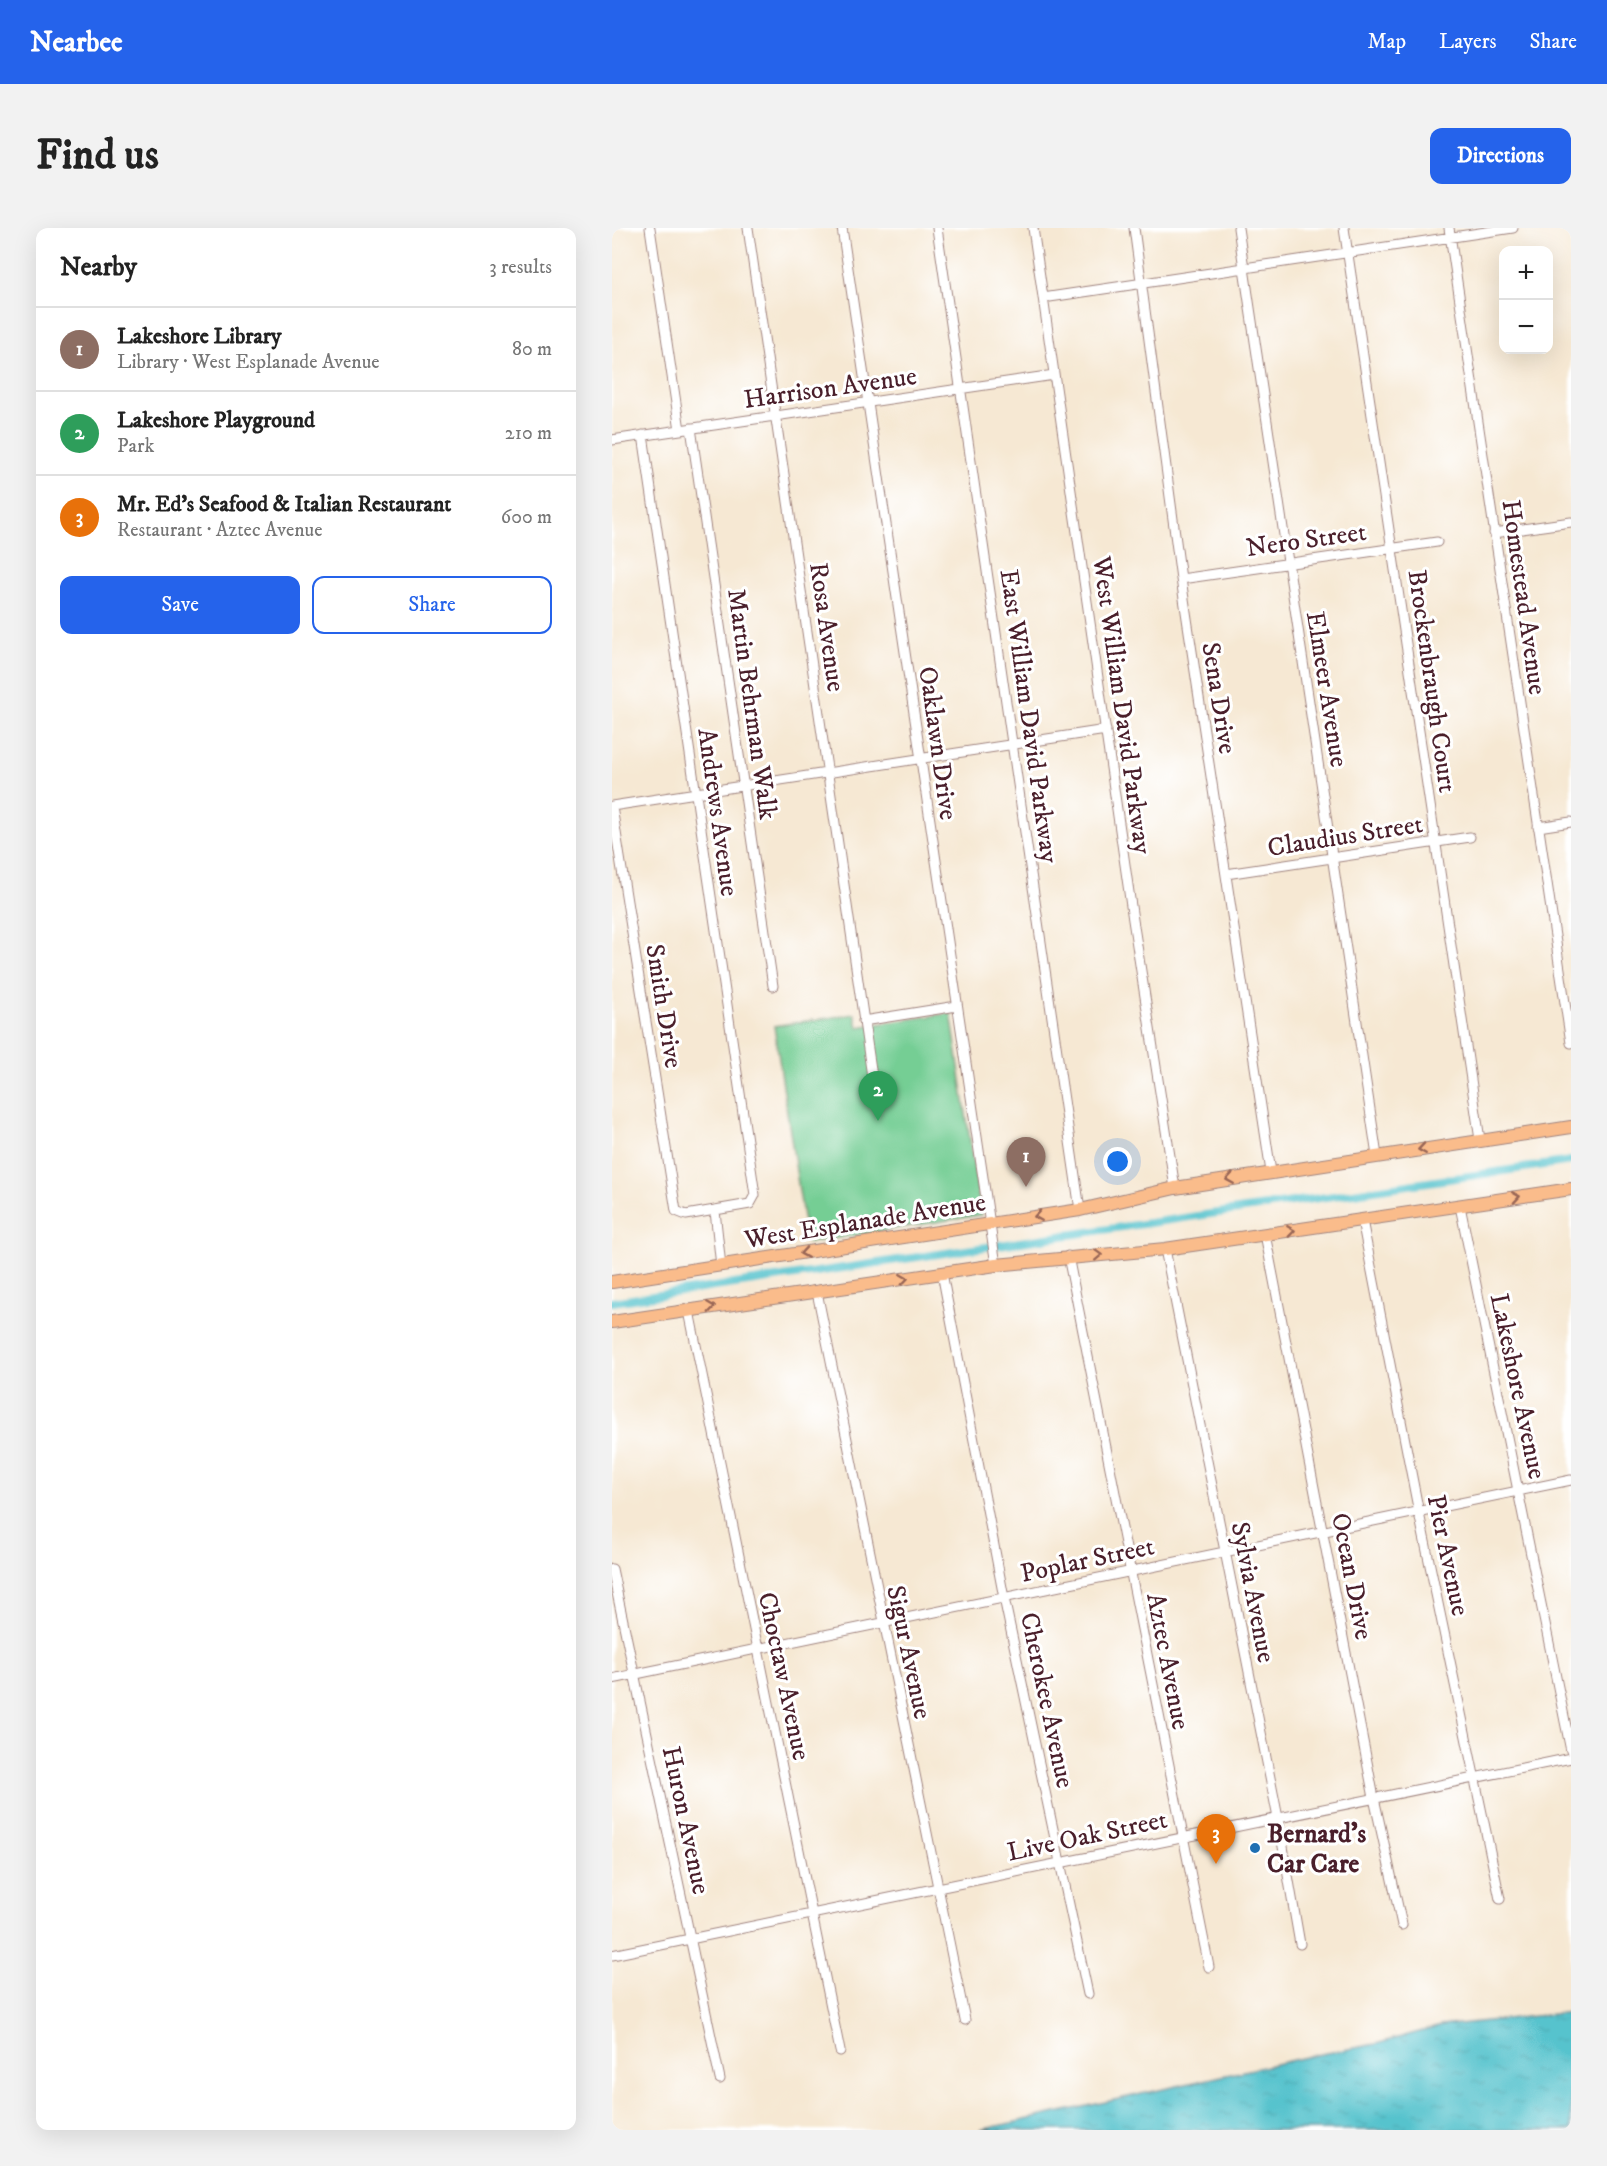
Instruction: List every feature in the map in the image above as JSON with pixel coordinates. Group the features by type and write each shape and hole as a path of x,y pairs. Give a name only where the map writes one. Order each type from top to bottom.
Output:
{"main road":[{"name":"West Esplanade Avenue","path":"612,1282 990,1228 1175,1188 1571,1127"},
{"path":"612,1322 942,1273 995,1261 1165,1249 1571,1189"}],"street":[{"path":"650,228 680,430"},
{"name":"Rosa Avenue","path":"748,228 874,1090"},
{"name":"Oaklawn Drive","path":"842,228 995,1261"},
{"name":"East William David Parkway","path":"937,228 1080,1210"},
{"name":"West William David Parkway","path":"1033,228 1175,1188"},
{"name":"Sena Drive","path":"1134,228 1181,579 1271,1172"},
{"name":"Elmeer Avenue","path":"1238,228 1377,1156"},
{"name":"Brockenbraugh Court","path":"1344,228 1480,1140"},
{"path":"1043,298 1348,252 1450,233 1513,228"},
{"name":"Homestead Avenue","path":"1450,233 1571,1043"},
{"name":"Harrison Avenue","path":"612,440 1054,375"},
{"name":"Martin Behrman Walk","path":"691,428 773,986"},
{"name":"Andrews Avenue","path":"643,435 755,1195 750,1204 715,1211"},
{"path":"1494,533 1571,522"},
{"name":"Nero Street","path":"1181,579 1437,542"},
{"path":"612,807 1106,730"},
{"name":"Smith Drive","path":"612,807 676,1211 681,1215 715,1211"},
{"path":"1538,827 1571,822"},
{"name":"Claudius Street","path":"1226,874 1470,837"},
{"path":"863,1020 957,1006"},
{"name":"Lakeshore Avenue","path":"1460,1206 1571,1751"},
{"path":"715,1211 721,1266"},
{"name":"Pier Avenue","path":"1362,1220 1419,1513 1500,1899"},
{"name":"Ocean Drive","path":"1265,1234 1374,1798 1402,1925"},
{"name":"Sylvia Avenue","path":"1165,1249 1278,1818 1300,1944"},
{"name":"Aztec Avenue","path":"1068,1256 1209,1967"},
{"name":"Cherokee Avenue","path":"942,1273 1004,1598 1088,1994"},
{"name":"Sigur Avenue","path":"817,1292 882,1623 965,2020"},
{"name":"Choctaw Avenue","path":"689,1311 840,2050"},
{"name":"Poplar Street","path":"612,1679 1571,1480"},
{"name":"Huron Avenue","path":"612,1569 720,2079"},
{"name":"Live Oak Street","path":"612,1955 1571,1758"}],"green space":[{"path":"951,1013 981,1215 807,1243 774,1026 855,1014 858,1027"}],"water":[{"path":"1571,2012 1571,2130 980,2130 1311,2056 1376,2044 1441,2026"}],"waterway":[{"path":"612,1302 1571,1161"}],"place":[{"name":"Lakeshore Playground","path":"878,1121"},
{"name":"Lakeshore Library","path":"1026,1187"},
{"name":"Bernard's Car Care","path":"1255,1848"},
{"name":"Mr. Ed's Seafood & Italian Restaurant","path":"1216,1864"}]}
